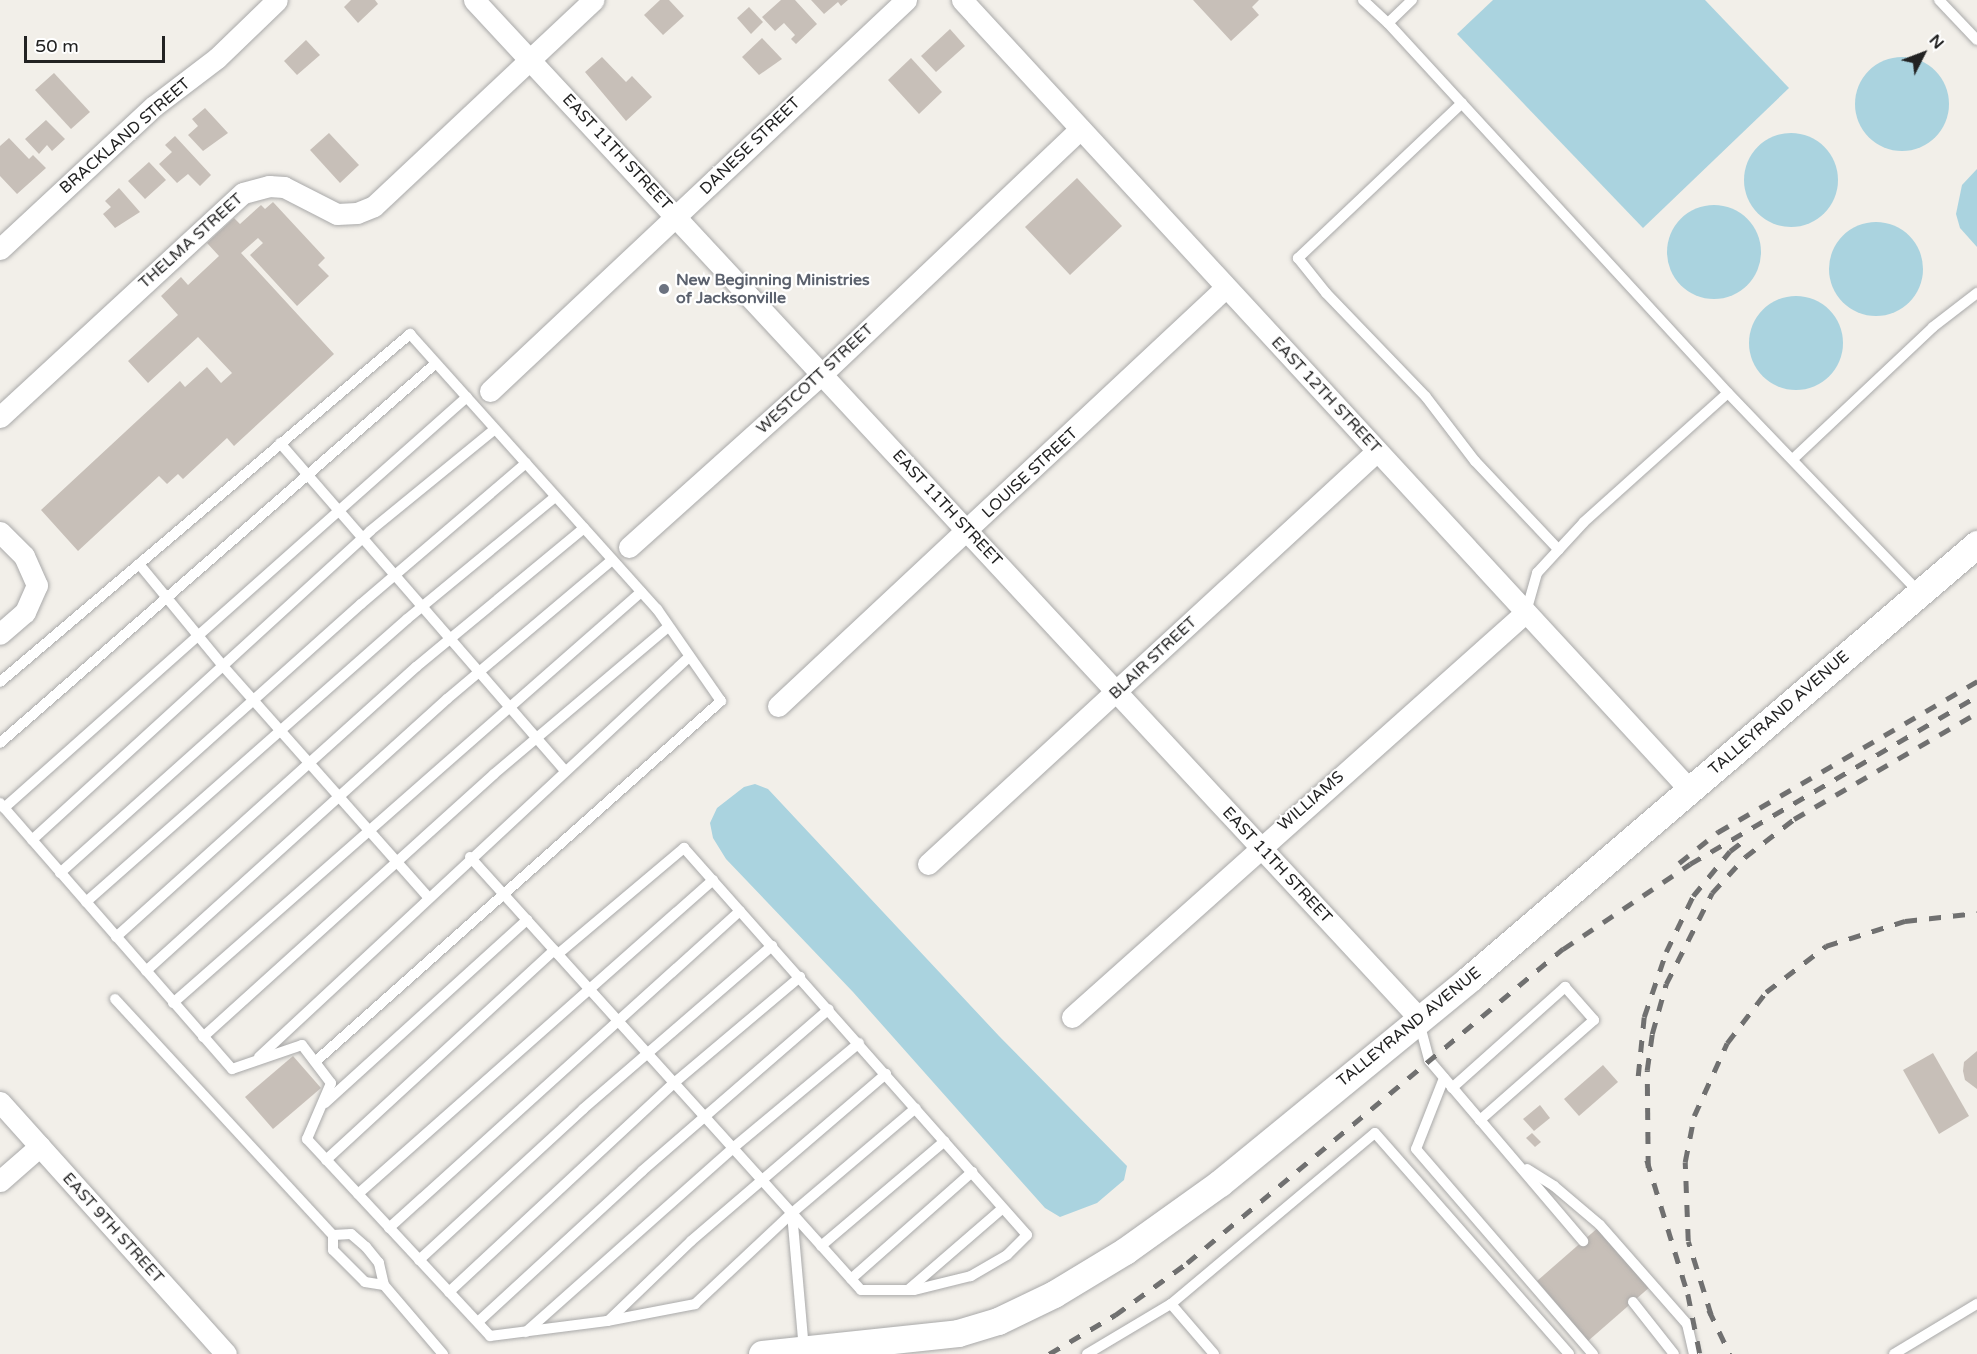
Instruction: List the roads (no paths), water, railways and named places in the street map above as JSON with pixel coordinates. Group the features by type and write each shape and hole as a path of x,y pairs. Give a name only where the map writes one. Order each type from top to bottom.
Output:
{"street":[{"name":"BRACKLAND STREET","path":"0,249 154,106 217,58 277,0"},
{"name":"EAST 11TH STREET","path":"474,0 677,216 1419,1018"},
{"name":"THELMA STREET","path":"0,417 243,193 269,186 284,187 337,214 357,213 374,206 593,0"},
{"name":"DANESE STREET","path":"490,391 906,0"},
{"name":"EAST 12TH STREET","path":"962,0 1690,790"},
{"name":"WESTCOTT STREET","path":"629,547 822,374 1080,129"},
{"name":"LOUISE STREET","path":"778,706 968,531 1226,287"},
{"name":"BLAIR STREET","path":"928,864 1377,450"},
{"path":"0,532 24,556 37,585 25,612 0,634"},
{"name":"TALLEYRAND AVENUE","path":"762,1354 958,1333 998,1321 1054,1294 1125,1251 1220,1182 1419,1018 1977,544"},
{"name":"WILLIAMS","path":"1072,1017 1260,846 1526,612"},
{"name":"EAST 9TH STREET","path":"0,1102 226,1354"},
{"path":"0,1181 40,1146"}],"lane":[{"path":"1363,0 1388,23 1728,393 1919,593"},
{"path":"1388,23 1412,0"},
{"path":"1939,0 1977,40"},
{"path":"1462,103 1298,258 1326,293 1426,397 1474,461 1559,550"},
{"path":"1793,459 1933,327 1977,293"},
{"path":"0,682 411,334 640,592 721,700 315,1062"},
{"path":"0,743 310,476 436,363"},
{"path":"1526,612 1537,573 1584,522 1728,393"},
{"path":"467,397 2,806 232,1069 302,1045 331,1083 307,1139 490,1336 607,1321 694,1304 792,1213 916,1108"},
{"path":"32,840 364,537 495,429"},
{"path":"280,443 364,537 394,576 423,605 479,672 539,736 565,771"},
{"path":"60,873 394,576 526,464"},
{"path":"86,902 423,605 555,497"},
{"path":"116,937 452,637 584,528"},
{"path":"146,971 479,672 612,560"},
{"path":"139,564 223,666 428,897"},
{"path":"174,1003 640,592"},
{"path":"203,1037 539,736 668,627"},
{"path":"255,1061 470,857 689,657"},
{"path":"326,1160 556,952 684,848 1027,1235 1007,1255 971,1276 908,1290 861,1290 762,1182 733,1148 587,987 556,952 504,894 470,857"},
{"path":"358,1194 587,987 712,880"},
{"path":"389,1228 740,910"},
{"path":"321,1106 527,920"},
{"path":"419,1260 772,946"},
{"path":"449,1292 674,1083 800,977"},
{"path":"1452,1088 1565,987 1573,995 1594,1020 1480,1120"},
{"path":"115,999 333,1235 333,1250 365,1282 384,1285"},
{"path":"478,1322 705,1117 829,1009"},
{"path":"1419,1018 1429,1060 1583,1241"},
{"path":"526,1332 733,1148 859,1043"},
{"path":"607,1321 691,1241 886,1074"},
{"path":"1444,1078 1416,1149 1593,1354"},
{"path":"1087,1354 1171,1305 1375,1133 1569,1354"},
{"path":"821,1246 945,1142"},
{"path":"1519,1164 1554,1186 1600,1225 1687,1323 1694,1354"},
{"path":"851,1279 972,1172"},
{"path":"908,1290 1003,1208"},
{"path":"792,1213 804,1350"},
{"path":"333,1235 351,1234 366,1248 379,1263 384,1285 443,1354"},
{"path":"1633,1302 1674,1354"},
{"path":"1894,1354 1977,1304"},
{"path":"1171,1305 1214,1354"}],"water":[{"path":"1493,0 1705,0 1789,88 1643,228 1457,34"},
{"path":"1902,57 1920,61 1935,71 1945,86 1949,104 1945,122 1935,137 1920,147 1902,151 1884,147 1869,137 1859,122 1855,104 1859,86 1869,71 1884,61"},
{"path":"1791,133 1809,137 1824,147 1834,162 1838,180 1834,198 1824,213 1809,223 1791,227 1773,223 1758,213 1748,198 1744,180 1748,162 1758,147 1773,137"},
{"path":"1977,169 1977,247 1960,228 1956,214 1962,185"},
{"path":"1714,205 1732,209 1747,219 1757,234 1761,252 1757,270 1747,285 1732,295 1714,299 1696,295 1681,285 1671,270 1667,252 1671,234 1681,219 1696,209"},
{"path":"1876,222 1894,226 1909,236 1919,251 1923,269 1919,287 1909,302 1894,312 1876,316 1858,312 1843,302 1833,287 1829,269 1833,251 1843,236 1858,226"},
{"path":"1796,296 1814,300 1829,310 1839,325 1843,343 1839,361 1829,376 1814,386 1796,390 1778,386 1763,376 1753,361 1749,343 1753,325 1763,310 1778,300"},
{"path":"755,784 768,789 999,1036 1127,1166 1124,1180 1097,1203 1060,1217 1045,1208 853,992 726,859 713,838 710,823 717,808 744,787"}],"railway":[{"path":"1679,863 1718,832 1977,681"},
{"path":"1049,1354 1115,1315 1187,1263 1563,949 1690,864 1977,696"},
{"path":"1648,1168 1647,1070 1652,1034 1666,984 1712,893 1745,857 1794,819 1977,713"},
{"path":"1638,1076 1644,1017 1666,952 1693,896 1730,851 1747,838"},
{"path":"1711,1315 1688,1241 1685,1162 1694,1116 1727,1043 1766,992 1826,946 1905,921 1977,913"},
{"path":"1647,1160 1688,1294 1700,1354"},
{"path":"1709,1310 1730,1354"}],"place":[{"name":"New Beginning Ministries of Jacksonville","path":"664,289"}]}
